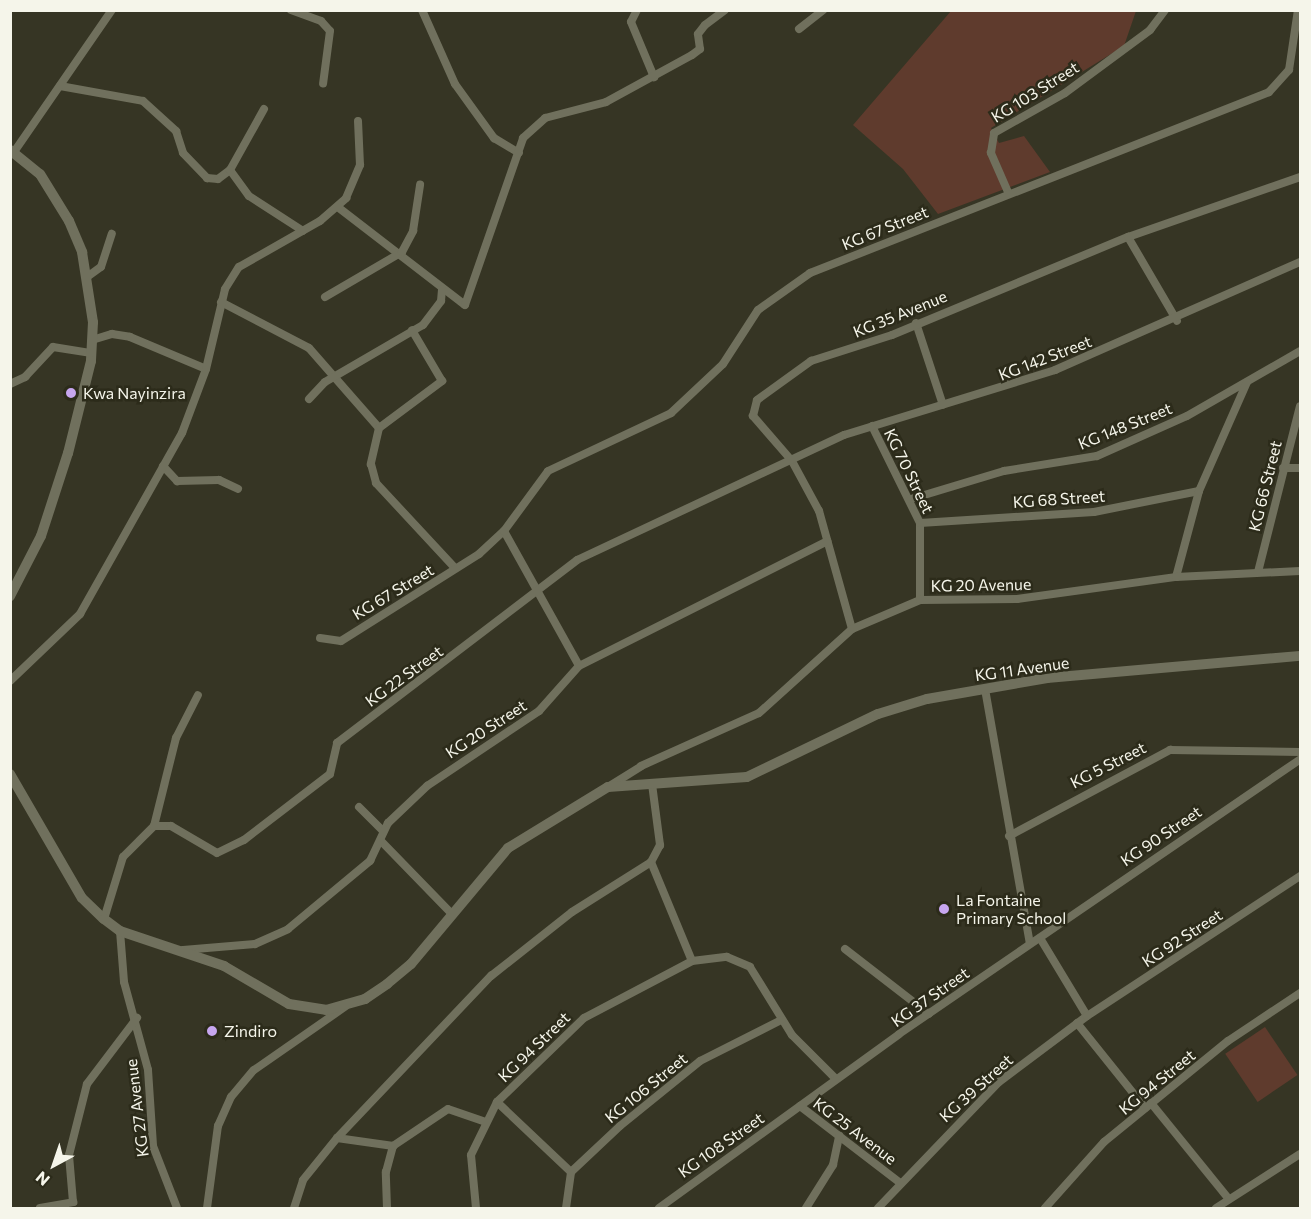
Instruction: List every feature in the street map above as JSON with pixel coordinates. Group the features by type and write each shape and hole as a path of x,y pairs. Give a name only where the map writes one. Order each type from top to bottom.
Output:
{"main road":[{"path":"10,596 58,487 92,352 87,277 58,200 40,174 12,151"},
{"name":"KG 11 Avenue","path":"608,788 736,779 762,771 878,714 985,689 1300,656"},
{"path":"10,774 82,898 120,931 183,950 289,1005 326,1010 346,1006 411,964 451,913 508,848 608,788"}],"street":[{"path":"12,151 112,10"},
{"path":"291,10 321,21 330,32 322,84"},
{"path":"422,10 455,84 494,138 519,153"},
{"path":"637,10 632,22 654,77"},
{"path":"339,208 397,257 460,304 468,303 523,138 545,118 606,102 700,49 698,34 725,10"},
{"path":"799,29 823,10"},
{"name":"KG 103 Street","path":"1008,192 991,153 993,133 1065,93 1150,30 1165,10"},
{"name":"KG 67 Street","path":"320,638 341,640 455,568 504,531 548,471 680,406 723,364 758,310 796,283 1008,192 1269,92 1289,70 1298,10"},
{"path":"60,86 143,101 176,131 183,153 207,178 230,170 264,109"},
{"path":"10,681 80,614 163,466 206,369 221,302 239,267 339,208 360,165 358,121"},
{"path":"230,170 249,196 303,231"},
{"name":"KG 35 Avenue","path":"852,629 819,511 792,461 753,416 757,400 811,361 916,323 1128,237 1300,177"},
{"path":"325,297 397,257 413,231 420,186"},
{"path":"87,277 101,267 112,234"},
{"path":"1128,237 1177,321"},
{"name":"KG 142 Street","path":"792,461 872,426 1008,387 1177,321 1300,262"},
{"path":"309,399 333,378 412,330 433,314 442,289"},
{"path":"221,302 298,340 379,428"},
{"path":"916,323 943,405"},
{"path":"412,330 442,381 379,428 371,464 376,483 455,568"},
{"path":"92,340 112,334 130,337 206,369"},
{"path":"10,384 25,377 53,347 92,352"},
{"name":"KG 148 Street","path":"911,499 1004,471 1097,456 1187,416 1300,351"},
{"path":"1176,577 1199,491 1247,381"},
{"name":"KG 66 Street","path":"1258,572 1300,406"},
{"name":"KG 70 Street","path":"872,426 911,499 920,523 920,600"},
{"name":"KG 22 Street","path":"154,826 171,826 217,853 244,840 330,774 337,743 570,564 671,512 792,461"},
{"path":"163,466 177,481 219,480 238,489"},
{"path":"1283,468 1300,468"},
{"name":"KG 68 Street","path":"920,523 1094,512 1199,491"},
{"path":"504,531 538,588 579,666"},
{"name":"KG 20 Street","path":"383,831 435,779 539,711 579,666 827,541"},
{"name":"KG 20 Avenue","path":"608,788 641,766 759,713 852,629 920,600 1050,597 1176,577 1300,571"},
{"path":"985,689 1009,836 1030,943"},
{"path":"104,919 123,857 154,826 176,738 198,694"},
{"name":"KG 5 Street","path":"1009,836 1170,750 1300,752"},
{"name":"KG 90 Street","path":"1040,938 1300,759"},
{"path":"294,1209 303,1180 396,1070 519,952 651,862 660,845 652,784"},
{"path":"183,950 255,944 288,929 370,861 381,841 383,831 359,807"},
{"path":"381,841 451,913"},
{"path":"651,862 692,961"},
{"name":"KG 92 Street","path":"1077,1023 1300,876"},
{"name":"KG 27 Avenue","path":"120,931 124,982 136,1018 148,1070 153,1146 177,1209"},
{"path":"1040,938 1087,1016"},
{"name":"KG 37 Street","path":"836,1079 1040,938"},
{"path":"845,949 929,1014"},
{"name":"KG 25 Avenue","path":"692,961 727,957 750,967 781,1020 836,1079 800,1106 899,1182 878,1209"},
{"name":"KG 94 Street","path":"476,1209 471,1155 496,1102 585,1018 692,961"},
{"name":"KG 94 Street","path":"1045,1209 1078,1167 1148,1105 1300,993"},
{"path":"207,1209 218,1126 231,1097 254,1070 346,1006"},
{"path":"40,1209 73,1202 69,1155 87,1084 136,1018"},
{"name":"KG 106 Street","path":"571,1172 700,1061 781,1020"},
{"path":"1077,1023 1228,1198"},
{"name":"KG 39 Street","path":"899,1182 999,1082 1077,1023"},
{"path":"496,1102 571,1172 566,1209"},
{"name":"KG 108 Street","path":"658,1209 800,1106"},
{"path":"387,1209 386,1172 393,1146 448,1109 486,1122"},
{"path":"806,1209 833,1165 839,1136"},
{"path":"337,1138 393,1146"},
{"path":"1216,1209 1228,1198 1300,1154"}],"shaded area":[{"path":"951,11 1136,11 1124,46 991,128 999,143 1024,136 1050,172 938,214 903,169 853,125"},
{"path":"1265,1027 1297,1075 1258,1102 1225,1054"}],"place":[{"name":"Kwa Nayinzira","path":"71,393"},
{"name":"La Fontaine Primary School","path":"944,909"},
{"name":"Zindiro","path":"212,1031"}]}
